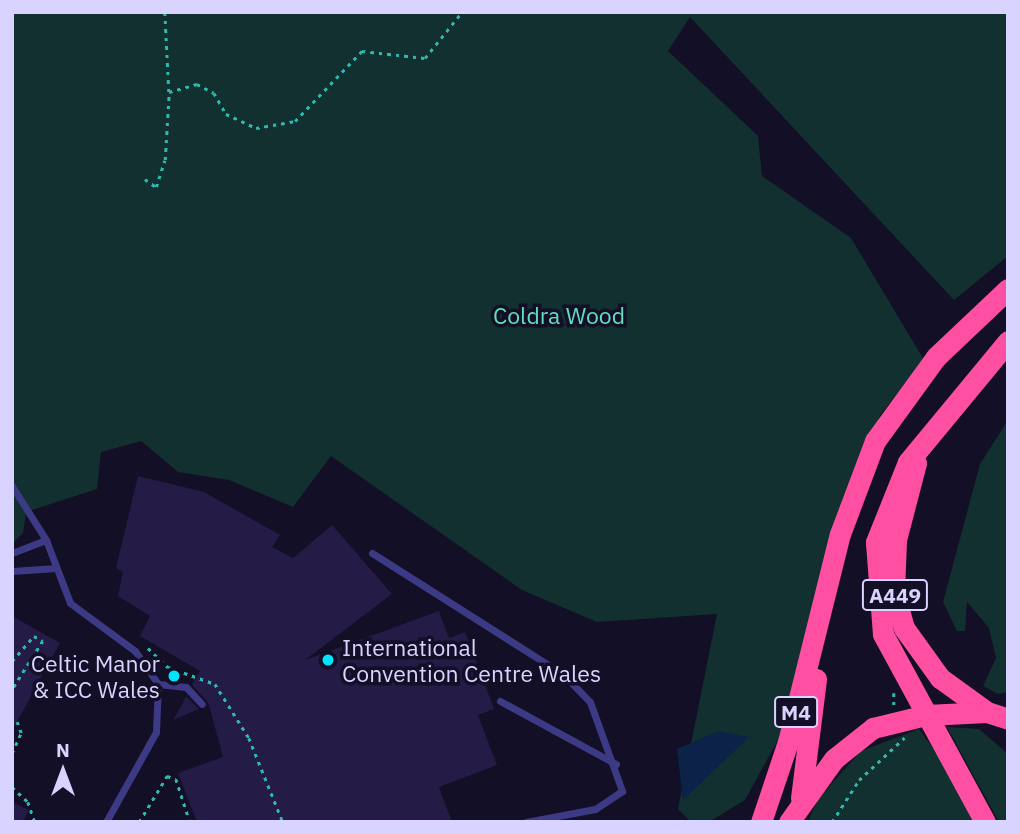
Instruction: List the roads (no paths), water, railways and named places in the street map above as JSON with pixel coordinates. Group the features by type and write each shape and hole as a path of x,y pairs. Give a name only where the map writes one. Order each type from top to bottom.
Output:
{"highway":[{"name":"A449","path":"801,798 825,600 840,534 875,441 936,357 1008,289"},
{"name":"A449","path":"985,822 883,634 877,592 876,542 888,502 922,445 1008,341"},
{"name":"A449","path":"922,445 896,540 894,591 904,628 940,678 998,715"},
{"name":"M4","path":"761,822 825,600"},
{"path":"789,822 801,798 834,759 873,728 926,715 998,715"}],"lane":[{"path":"12,486 46,540 70,603 135,651 158,684 156,732 106,822"},
{"path":"12,553 46,540"},
{"path":"372,553 564,675 590,702 617,765 622,791 607,805 526,822"},
{"path":"12,571 56,568"},
{"path":"158,684 186,687 202,704"},
{"path":"500,701 617,765"}],"water":[{"path":"719,731 749,737 683,800 677,749"}],"place":[{"name":"International Convention Centre Wales","path":"328,660"},
{"name":"Celtic Manor & ICC Wales","path":"174,676"}],"park label":[{"name":"Coldra Wood","path":"559,315"}]}
